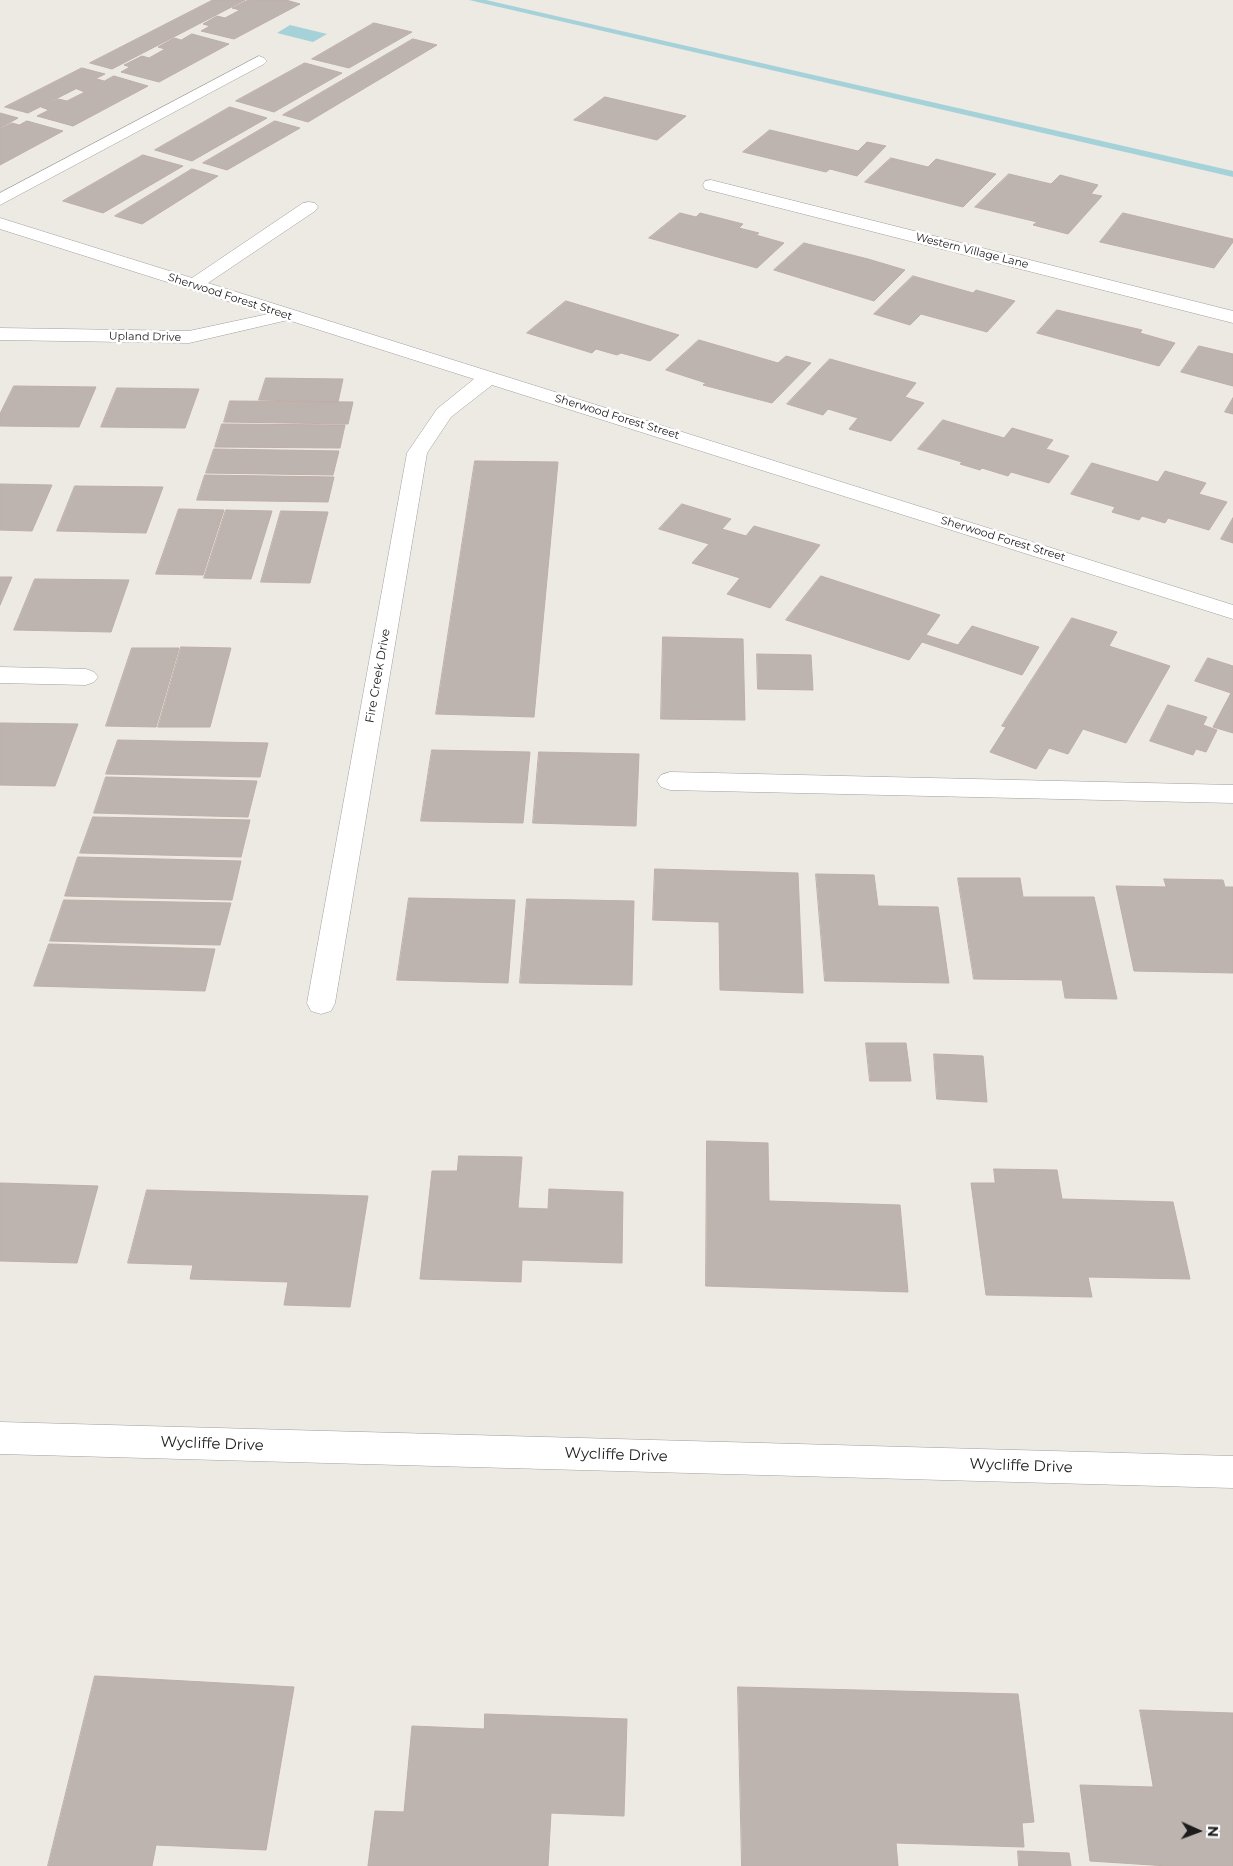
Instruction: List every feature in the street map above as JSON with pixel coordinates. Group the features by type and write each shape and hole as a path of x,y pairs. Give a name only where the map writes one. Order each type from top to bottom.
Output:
{"street":[{"path":"0,200 259,61"},
{"name":"Western Village Lane","path":"711,185 1233,317"},
{"path":"193,285 309,207"},
{"name":"Sherwood Forest Street","path":"0,223 1233,612"},
{"name":"Upland Drive","path":"0,335 189,337 287,315"},
{"name":"Fire Creek Drive","path":"321,1003 417,453 444,413 489,377"},
{"path":"0,675 86,677"},
{"path":"670,781 1233,794"},
{"name":"Wycliffe Drive","path":"0,1438 1233,1472"}],"water":[{"path":"290,25 327,34 313,42 277,33"}],"building":[{"path":"213,0 245,0 112,69 90,63"},
{"path":"286,0 300,4 234,39 201,31 210,26 203,24 217,16 225,18 240,10 232,8 246,1"},
{"path":"374,23 412,32 349,68 312,59"},
{"path":"192,34 229,44 159,82 121,72 130,67 124,65 142,56 149,58 165,49 158,47 174,38 181,40"},
{"path":"413,39 437,45 308,122 283,115"},
{"path":"305,63 342,73 274,112 236,101"},
{"path":"82,68 105,74 28,113 5,107"},
{"path":"114,76 148,86 73,126 37,116 49,110 41,107 58,99 67,101 85,92 77,89 97,79 104,81"},
{"path":"605,97 686,116 657,140 574,120"},
{"path":"230,107 267,118 192,161 155,150"},
{"path":"0,113 18,118 0,128"},
{"path":"27,121 63,131 0,165 0,129 12,123 19,125"},
{"path":"275,121 300,128 227,170 203,163"},
{"path":"770,130 858,151 867,142 886,146 857,176 830,169 826,172 743,152"},
{"path":"143,155 183,166 103,213 63,201"},
{"path":"891,158 928,167 936,159 996,174 963,207 865,182"},
{"path":"192,169 218,176 142,224 115,216"},
{"path":"1009,174 1051,184 1060,175 1098,185 1091,194 1102,196 1068,234 1033,225 1037,222 975,207"},
{"path":"680,213 696,217 700,213 743,224 739,228 759,233 756,235 784,243 757,268 649,238"},
{"path":"1123,213 1233,239 1233,242 1214,268 1100,242"},
{"path":"804,243 905,270 874,301 774,270"},
{"path":"913,276 973,293 976,290 1015,301 987,332 921,314 910,325 874,314"},
{"path":"566,301 679,335 650,361 621,353 617,355 596,349 592,353 527,333"},
{"path":"1057,310 1142,330 1140,333 1175,343 1159,366 1037,333"},
{"path":"699,340 778,363 786,356 811,363 772,403 703,385 706,383 666,370"},
{"path":"1199,346 1233,354 1233,386 1181,372"},
{"path":"830,359 916,383 905,397 924,403 891,441 849,429 858,418 828,409 823,415 787,404"},
{"path":"266,378 343,379 338,402 259,400"},
{"path":"14,386 96,387 79,427 0,426 0,414"},
{"path":"117,388 199,389 185,428 101,427"},
{"path":"1233,398 1233,414 1225,412"},
{"path":"230,401 353,402 348,424 224,422"},
{"path":"943,420 1004,438 1012,428 1053,440 1046,449 1069,456 1049,483 1011,472 1008,476 982,468 980,470 960,464 962,462 918,449"},
{"path":"222,424 345,425 340,448 215,447"},
{"path":"214,449 339,451 333,475 206,473"},
{"path":"475,461 558,462 534,717 436,714"},
{"path":"1092,463 1158,482 1165,471 1206,483 1199,494 1227,502 1209,530 1168,518 1165,523 1142,516 1139,520 1112,512 1115,507 1071,494"},
{"path":"205,475 334,477 328,502 197,500"},
{"path":"0,484 52,485 32,531 0,530"},
{"path":"75,486 163,487 146,533 57,531"},
{"path":"682,504 731,519 722,529 746,536 754,526 820,545 770,608 727,594 740,578 692,563 709,544 659,529"},
{"path":"179,509 224,510 203,575 156,574"},
{"path":"226,510 272,511 251,579 204,578"},
{"path":"281,511 328,512 310,583 261,582"},
{"path":"1233,518 1233,543 1221,539"},
{"path":"821,576 940,615 926,635 958,645 972,626 1039,647 1022,675 922,642 909,660 786,620"},
{"path":"0,577 12,577 0,605"},
{"path":"35,579 129,580 111,632 14,630"},
{"path":"1072,618 1117,632 1109,646 1170,666 1126,743 1083,729 1068,754 1049,748 1036,769 990,752 1006,727 1002,726"},
{"path":"663,637 743,639 745,720 661,719"},
{"path":"181,647 231,648 210,727 158,727"},
{"path":"132,648 179,648 156,727 106,726"},
{"path":"757,654 811,655 813,690 758,689"},
{"path":"1208,658 1233,666 1233,733 1213,727 1231,693 1195,681"},
{"path":"1168,705 1207,717 1203,725 1217,730 1206,752 1196,749 1193,755 1150,741"},
{"path":"0,723 78,724 55,786 0,785"},
{"path":"118,740 268,743 260,777 106,774"},
{"path":"432,750 530,752 523,823 421,821"},
{"path":"539,752 639,754 636,826 533,823"},
{"path":"106,777 257,781 248,817 94,813"},
{"path":"93,817 250,820 241,857 80,853"},
{"path":"78,857 241,861 232,900 65,896"},
{"path":"655,869 798,873 803,993 720,990 719,922 653,920"},
{"path":"816,874 874,875 878,906 938,907 949,983 825,981"},
{"path":"958,878 1020,878 1023,897 1094,897 1117,999 1065,998 1062,980 974,979"},
{"path":"1164,879 1223,880 1225,887 1233,887 1233,973 1134,971 1116,886 1166,887"},
{"path":"409,898 515,900 508,983 397,980"},
{"path":"527,899 634,901 632,985 520,983"},
{"path":"64,900 231,903 220,945 50,941"},
{"path":"49,944 215,949 205,991 34,986"},
{"path":"866,1043 906,1043 911,1081 870,1081"},
{"path":"934,1054 983,1056 987,1102 937,1099"},
{"path":"707,1141 768,1143 769,1201 900,1205 908,1292 706,1286"},
{"path":"459,1156 522,1157 518,1208 548,1209 549,1189 623,1192 622,1263 522,1260 521,1282 420,1279 432,1171 457,1171"},
{"path":"994,1169 1057,1170 1062,1199 1173,1202 1190,1279 1088,1277 1092,1297 986,1295 971,1183 995,1183"},
{"path":"0,1183 98,1186 77,1263 0,1261"},
{"path":"147,1190 368,1196 350,1307 284,1305 288,1282 190,1279 193,1265 128,1263"},
{"path":"95,1676 294,1687 266,1850 156,1845 152,1866 48,1866"},
{"path":"738,1687 1018,1694 1034,1822 1022,1823 1024,1847 896,1843 898,1866 742,1866"},
{"path":"1140,1710 1233,1713 1233,1866 1168,1866 1090,1861 1080,1785 1153,1787"},
{"path":"485,1714 627,1719 624,1816 551,1813 548,1866 368,1866 375,1811 404,1812 412,1726 484,1729"},
{"path":"1018,1851 1069,1853 1071,1866 1019,1866"}],"waterway":[{"path":"474,0 1233,174"}]}
